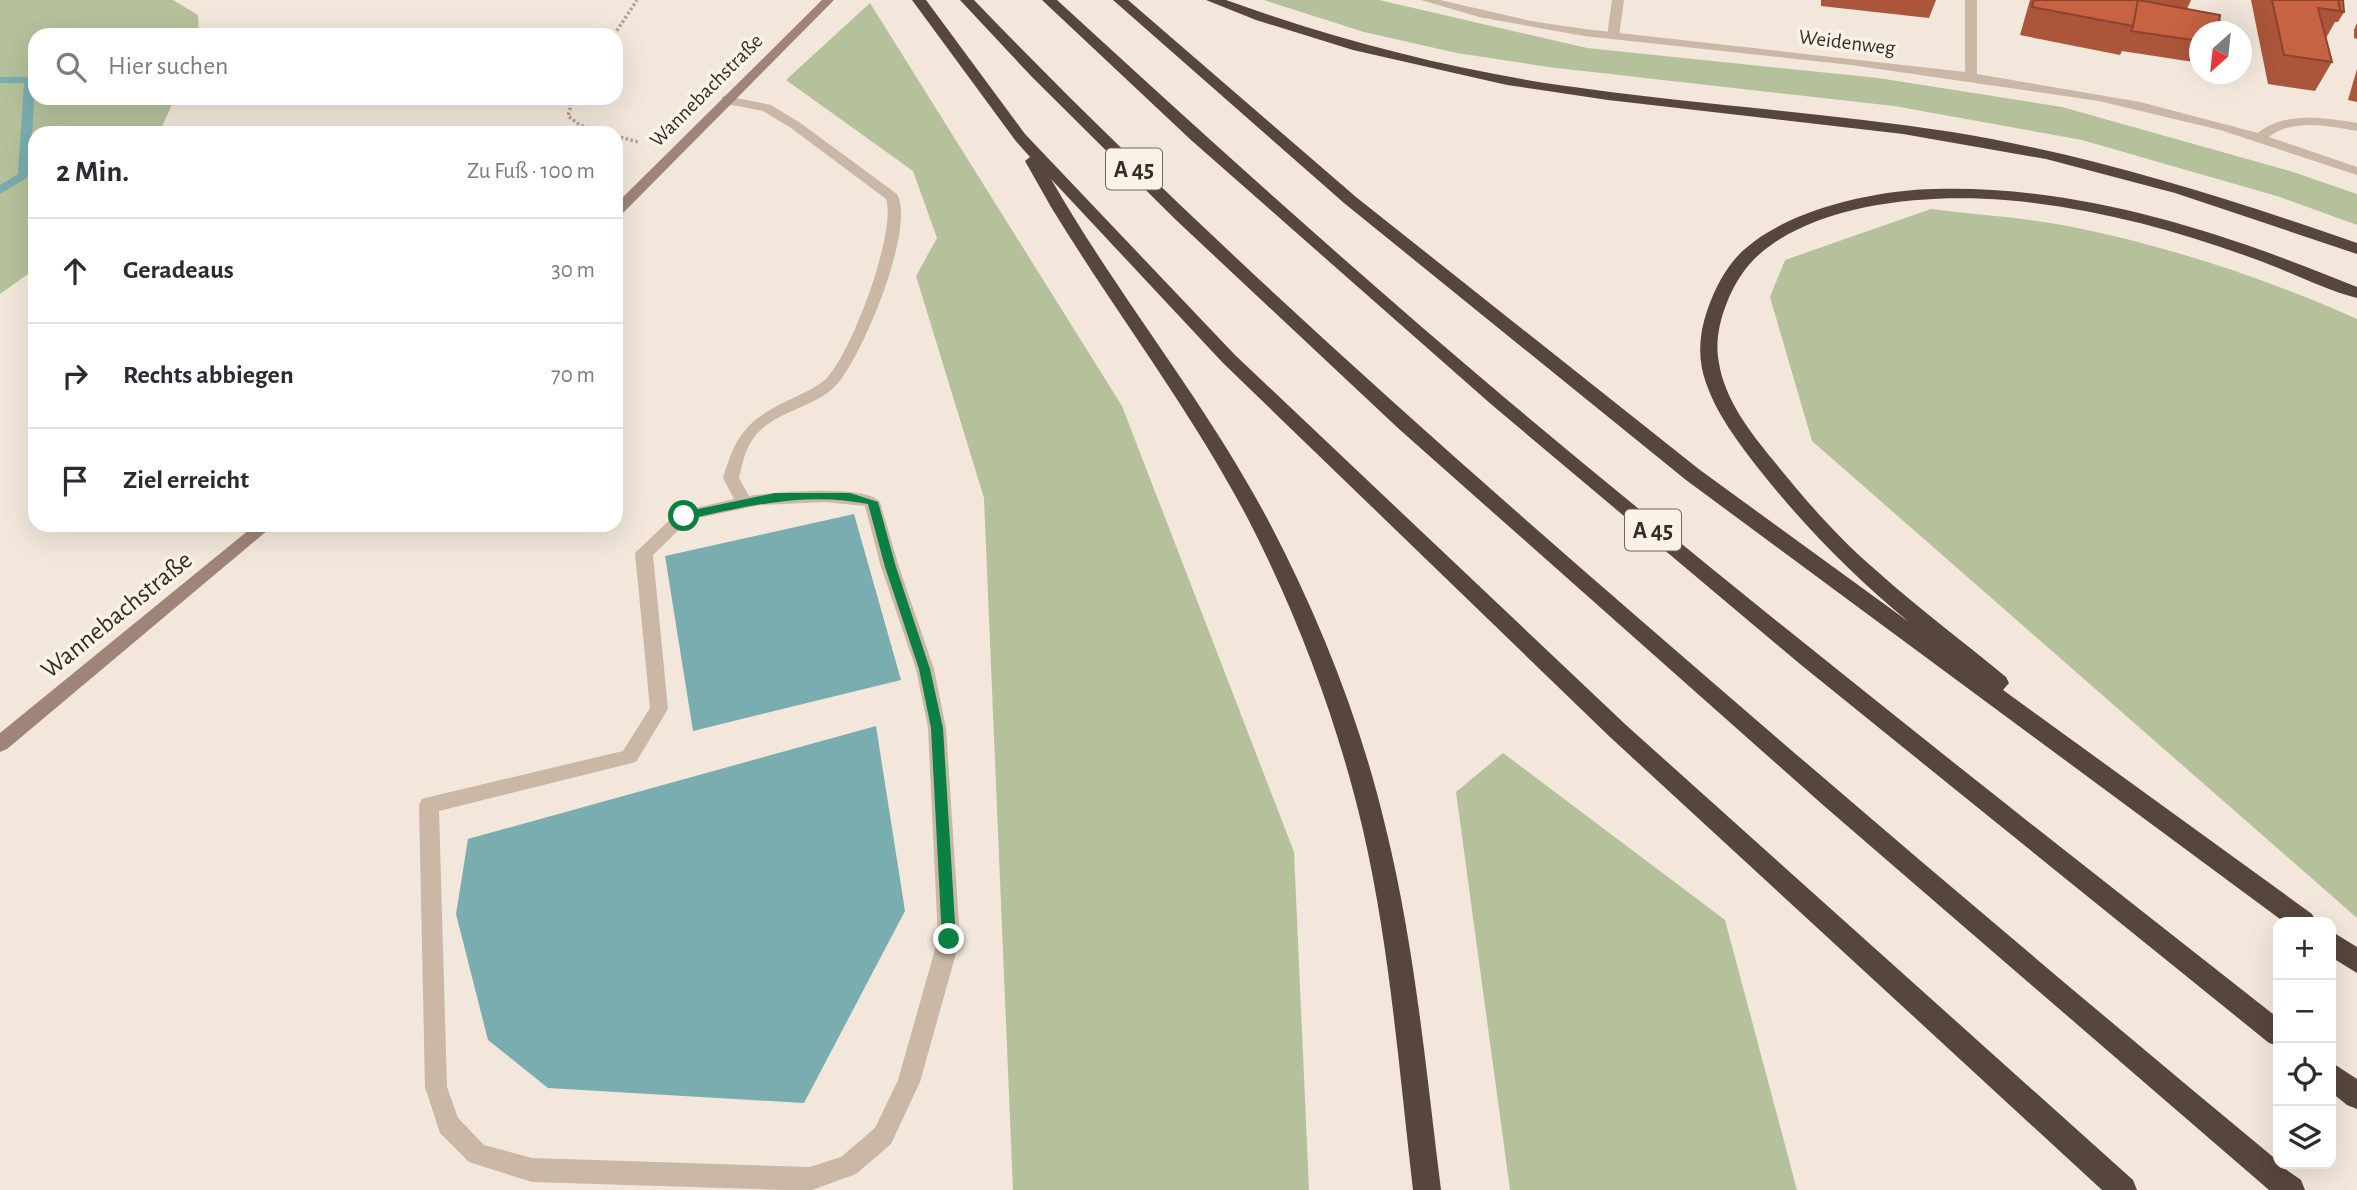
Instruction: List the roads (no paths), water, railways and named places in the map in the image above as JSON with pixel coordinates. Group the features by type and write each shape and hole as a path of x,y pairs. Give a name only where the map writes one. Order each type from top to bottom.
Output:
{"highway":[{"name":"A 45","path":"967,0 1121,157 1455,469 1733,714 2291,1190"},
{"name":"A 45","path":"1049,0 1382,300 1643,522 1987,803 2273,1030"},
{"path":"1120,0 1350,200 1693,475 2296,917"},
{"path":"1213,0 1324,39 1446,68 1605,96 1942,136 2049,156 2217,200 2357,249"},
{"path":"919,1 1020,137 1229,359 1618,731 2123,1190"},
{"path":"1020,137 1060,210 1214,442 1258,519 1301,608 1337,703 1374,825 1399,956 1427,1190"},
{"path":"2125,792 1885,591 1778,481 1740,431 1721,397 1711,371 1709,343 1714,314 1723,289 1740,261 1756,245 1817,215 1894,197 1954,194 2059,202 2164,223 2230,244 2357,292"},
{"path":"2336,946 2357,962"},
{"path":"2336,1079 2357,1096"}],"main road":[{"name":"Wannebachstraße","path":"623,205 828,0"},
{"name":"Wannebachstraße","path":"0,744 257,532"}],"street":[{"name":"Weidenweg","path":"1427,0 1519,21 1613,36 1971,77 2117,101 2181,115 2260,138 2357,171"},
{"path":"1613,36 1618,0"},
{"path":"1971,0 1971,77"},
{"path":"726,100 767,107 795,125 892,197 896,211 888,256 845,365 822,388 777,412 745,438 731,478 744,502"},
{"path":"2260,138 2269,128 2283,125 2328,123 2357,127"},
{"path":"775,497 850,497 872,502 890,567 925,669 937,728 949,939 909,1082 883,1136 848,1166 810,1179 532,1170 477,1154 448,1125 436,1087 429,805 629,757 659,709 644,553 684,516 744,502 775,497"}],"water":[{"path":"854,514 901,680 693,731 665,556"},
{"path":"876,726 905,911 804,1103 548,1088 488,1040 456,914 468,839"}],"waterway":[{"path":"0,80 28,80"},
{"path":"0,190 24,176 28,105"}]}
